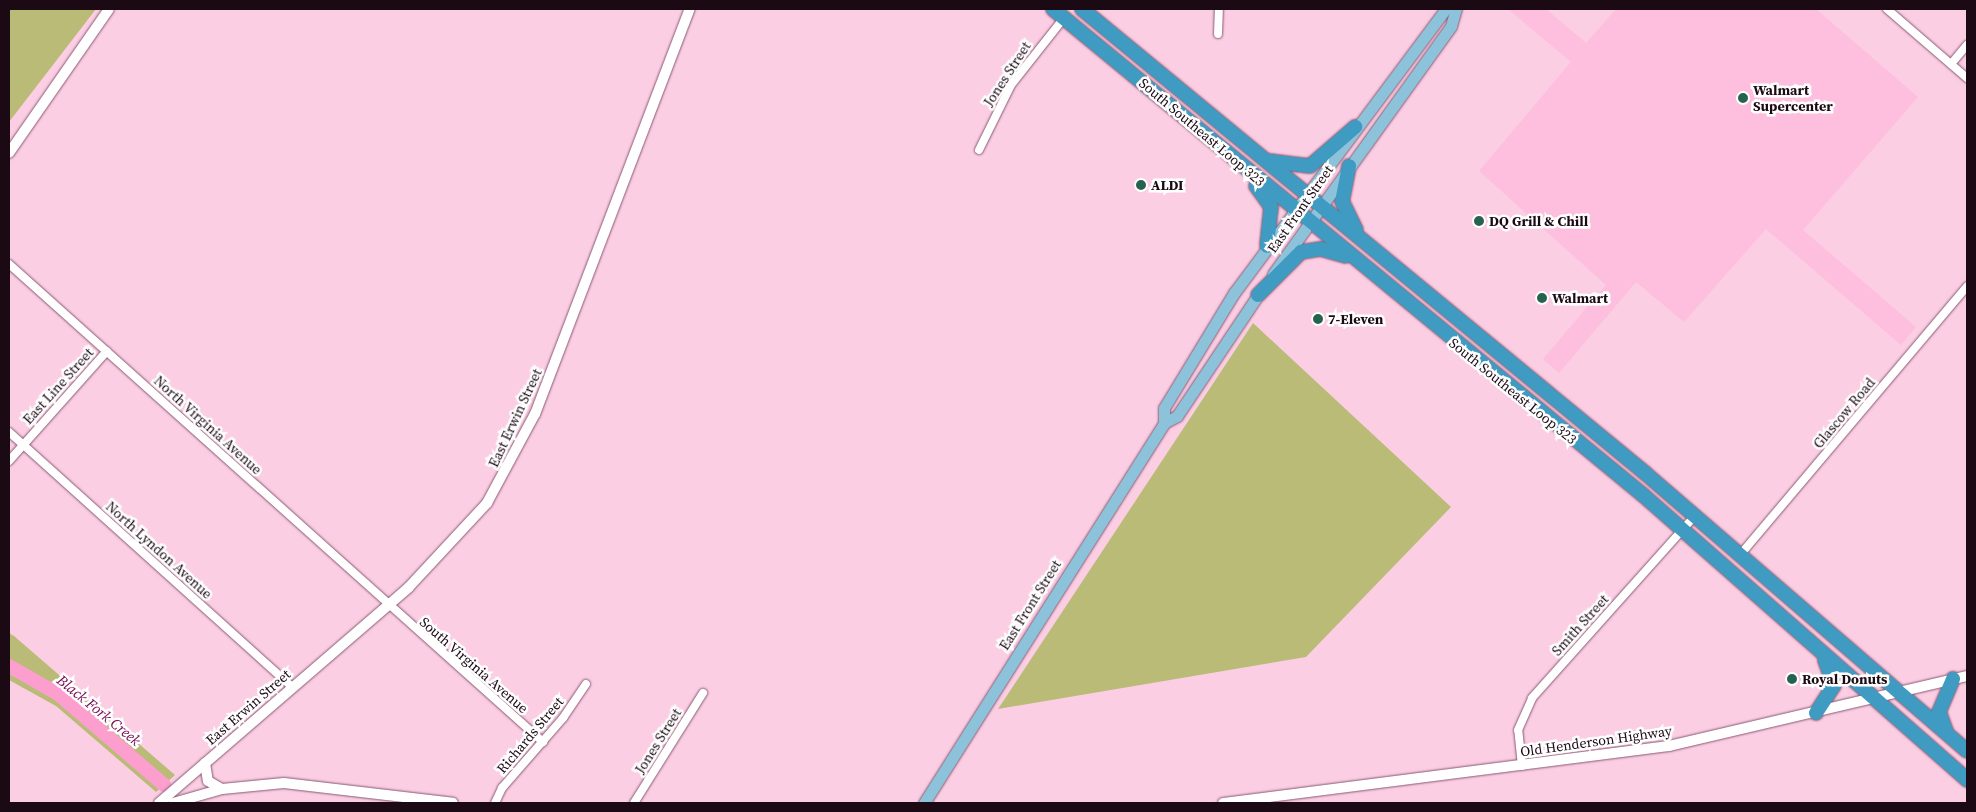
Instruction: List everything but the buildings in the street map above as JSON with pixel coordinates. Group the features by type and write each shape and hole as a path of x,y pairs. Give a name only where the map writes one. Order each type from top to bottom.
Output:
{"highway":[{"name":"South Southeast Loop 323","path":"1053,9 1352,259 1682,529 1967,780"},
{"name":"South Southeast Loop 323","path":"1082,9 1694,516 1967,751"},
{"path":"1266,160 1310,166 1355,127"},
{"path":"1232,157 1271,206 1267,246"},
{"path":"1349,166 1343,208 1370,249"},
{"path":"1258,295 1301,252 1321,249 1352,259"},
{"path":"1521,398 1534,384"},
{"path":"1816,713 1834,685 1820,651"},
{"path":"1947,734 1939,712 1953,679"}],"main road":[{"path":"9,153 109,9"},
{"name":"East Erwin Street","path":"159,803 292,687 389,606 474,520 518,450 690,9"},
{"name":"East Front Street","path":"1164,423 1164,408 1267,246 1446,9"},
{"name":"East Front Street","path":"924,803 1164,423 1177,416 1309,222 1451,26 1456,9"},
{"name":"Old Henderson Highway","path":"1223,803 1669,746 1874,700 1967,676"},
{"path":"205,764 208,781 222,789"},
{"path":"173,803 222,789 306,784 452,803"},
{"path":"934,787 936,803"}],"street":[{"path":"1218,34 1220,9"},
{"path":"1887,9 1967,78"},
{"name":"Jones Street","path":"979,150 1011,85 1064,18"},
{"path":"1951,64 1967,45"},
{"name":"North Virginia Avenue","path":"9,264 389,606"},
{"name":"Glascow Road","path":"1740,556 1967,286"},
{"name":"East Line Street","path":"9,461 107,351"},
{"name":"North Lyndon Avenue","path":"9,432 292,687"},
{"name":"Smith Street","path":"1522,766 1518,730 1532,698 1694,516"},
{"name":"South Virginia Avenue","path":"389,606 543,742"},
{"name":"Richards Street","path":"495,803 502,788 543,742 586,684"},
{"name":"Jones Street","path":"634,803 703,693"}],"shaded area":[{"path":"9,9 96,9 9,122"},
{"path":"1508,9 1546,9 1586,43 1616,9 1816,9 1918,97 1803,230 1916,327 1901,345 1766,229 1684,322 1636,282 1559,373 1543,359 1606,285 1479,171 1571,62"},
{"path":"1253,323 1451,507 1306,657 998,709"},
{"path":"9,633 175,775 156,792 56,706 9,680"}],"waterway":[{"name":"Black Fork Creek","path":"9,666 58,694 164,785"}],"place":[{"name":"Walmart Supercenter","path":"1743,98"},
{"name":"ALDI","path":"1141,185"},
{"name":"DQ Grill & Chill","path":"1479,221"},
{"name":"Walmart","path":"1542,298"},
{"name":"7-Eleven","path":"1318,319"},
{"name":"Royal Donuts","path":"1792,679"}]}
